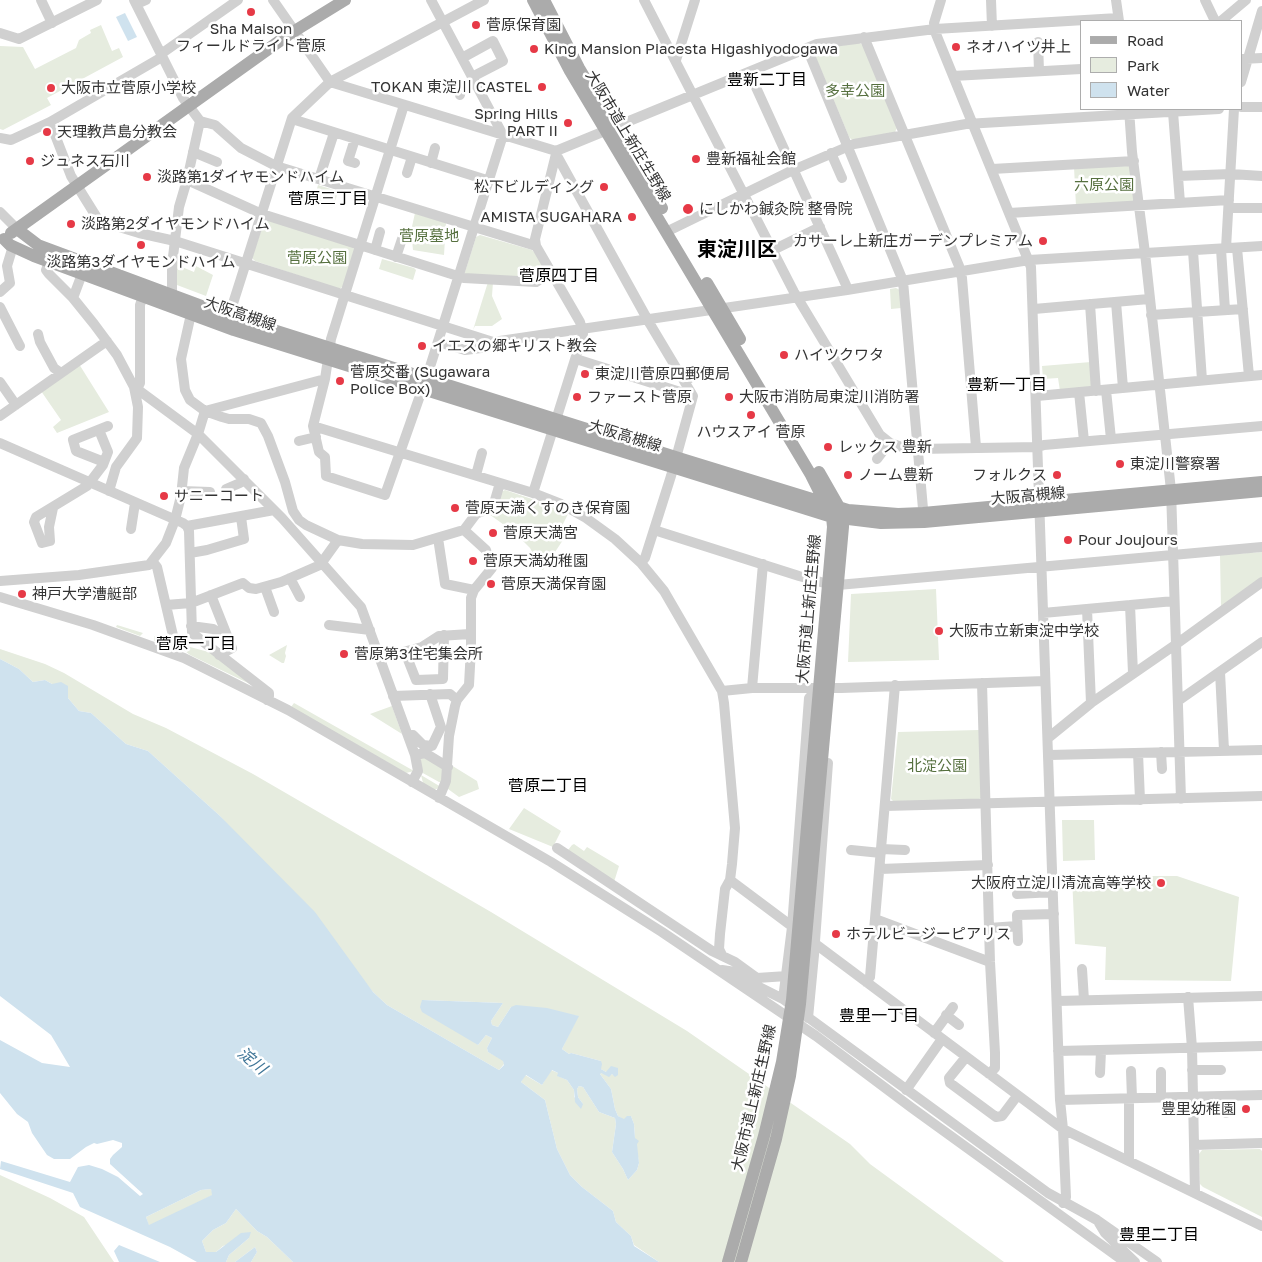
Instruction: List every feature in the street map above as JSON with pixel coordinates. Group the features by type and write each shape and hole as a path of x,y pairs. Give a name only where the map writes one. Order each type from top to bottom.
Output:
{"main road":[{"path":"3,240 295,31 345,0"},
{"name":"大阪市道上新庄生野線","path":"533,0 570,72 610,129"},
{"name":"大阪市道上新庄生野線","path":"544,0 610,129 838,515"},
{"name":"大阪高槻線","path":"17,229 38,245 170,300 191,314 234,330 329,353"},
{"name":"大阪高槻線","path":"3,240 49,262 143,296 170,300 229,316 329,353 838,515 877,513 924,518 1171,495 1262,491"},
{"name":"大阪市道上新庄生野線","path":"718,309 826,503 838,515"},
{"name":"大阪高槻線","path":"674,462 826,503"},
{"name":"大阪高槻線","path":"1171,495 1262,482"},
{"name":"大阪市道上新庄生野線","path":"741,1262 776,1139 796,1041 823,688 833,585 833,527 838,515"},
{"name":"大阪市道上新庄生野線","path":"728,1262 764,1136 782,1062 792,1000 810,851"}],"street":[{"path":"41,0 52,23"},
{"path":"0,33 19,39 97,0"},
{"path":"273,0 330,82 556,152 816,44 935,29 1080,22"},
{"path":"404,105 345,294 329,353 325,379 313,426 319,452 325,458 326,476 385,495 438,342 503,135 431,0"},
{"path":"229,316 292,119 330,82 484,0"},
{"path":"644,0 797,297 880,435 889,443 917,449 1038,447 1084,441 1262,426"},
{"path":"676,60 695,0"},
{"path":"941,0 934,23 935,29 1031,267 1037,396 1058,1051 1066,1197 1063,1203"},
{"path":"991,0 992,26"},
{"path":"1116,0 1118,20"},
{"path":"1205,0 1215,20"},
{"path":"1222,20 1246,0"},
{"path":"139,1 183,98 200,121 215,125 241,148 276,166 536,246"},
{"path":"0,138 11,140 50,122 162,55 232,1"},
{"path":"1242,74 1244,59 1262,11"},
{"path":"864,37 960,272 976,447"},
{"path":"460,95 461,90 473,80 507,59 497,39 462,58"},
{"path":"1038,42 1039,72"},
{"path":"807,48 903,281 924,518"},
{"path":"1244,59 1262,58"},
{"path":"953,76 1080,69"},
{"path":"748,72 847,290"},
{"path":"1242,107 1262,106"},
{"path":"670,230 848,146 904,134 966,124 973,125 1129,111 1173,112 1204,110"},
{"path":"1225,310 1234,110"},
{"path":"1129,111 1171,495 1181,799"},
{"path":"1173,112 1180,203"},
{"path":"292,119 490,181"},
{"path":"170,300 179,207 200,121"},
{"path":"50,122 71,176 100,221 139,233 175,241 494,342 847,290 1029,260 1262,246"},
{"path":"320,179 334,133"},
{"path":"355,139 348,161 355,163"},
{"path":"430,163 435,148"},
{"path":"193,152 216,162"},
{"path":"533,493 583,334 580,322 536,246 534,239 556,152"},
{"path":"556,152 648,319 693,396 654,530 645,558 641,563"},
{"path":"831,153 842,178"},
{"path":"406,173 412,157"},
{"path":"992,169 1134,161"},
{"path":"1178,176 1231,174 1262,176"},
{"path":"187,180 262,214 459,277 536,282 551,272"},
{"path":"1009,213 1180,203 1229,204 1262,208"},
{"path":"0,212 17,229"},
{"path":"773,250 820,227"},
{"path":"374,250 380,232"},
{"path":"396,257 402,239"},
{"path":"0,292 10,284 3,240"},
{"path":"1228,248 1243,309 1249,376"},
{"path":"1193,251 1202,380"},
{"path":"49,262 46,270 73,298 107,341 136,388 198,434 274,510 361,606 415,755 418,771 412,782"},
{"path":"73,298 82,274"},
{"path":"108,491 116,467 137,438 138,406 136,388 140,384 140,305 143,296"},
{"path":"1034,309 1149,299"},
{"path":"1116,302 1123,388"},
{"path":"1090,304 1101,390 1111,439"},
{"path":"0,307 20,346"},
{"path":"1151,315 1243,309"},
{"path":"191,314 181,359 184,390 190,400 205,411 228,419 249,419 260,423 268,436 285,482 293,511 299,520 306,525 338,540 362,544 413,545 464,530 476,514 494,507 500,483"},
{"path":"38,334 40,342 54,368 61,373"},
{"path":"0,416 107,341"},
{"path":"438,342 465,350 489,347 494,342"},
{"path":"576,359 693,396"},
{"path":"685,381 703,370"},
{"path":"1037,396 1262,375"},
{"path":"205,411 325,379"},
{"path":"0,382 16,405"},
{"path":"1079,392 1084,441"},
{"path":"0,581 79,575 149,565 153,562 166,543 175,520 180,504 184,468 205,411"},
{"path":"313,426 476,475 561,504 615,538 641,563 670,601 722,691 735,828 730,880 725,888 722,916 719,949 722,955"},
{"path":"53,508 89,483 104,462 108,452 103,428 73,440 76,451 104,462"},
{"path":"299,441 316,436"},
{"path":"0,443 187,526 274,510"},
{"path":"877,458 889,443"},
{"path":"476,475 482,453"},
{"path":"226,489 240,483 244,479"},
{"path":"182,492 210,492"},
{"path":"131,529 135,503"},
{"path":"190,553 244,539 241,517"},
{"path":"187,526 189,531 192,633 268,693 267,700"},
{"path":"439,798 444,790 448,767 449,736 457,700 469,685 471,598 474,590 492,568 486,550 464,530"},
{"path":"654,530 833,585 1262,547"},
{"path":"438,538 445,584 474,590"},
{"path":"166,605 191,602 242,583 249,588 256,589 290,578 322,563 338,540"},
{"path":"153,562 158,567 175,644 172,653"},
{"path":"752,688 763,564"},
{"path":"290,578 300,597"},
{"path":"1048,738 1091,703 1262,582"},
{"path":"265,587 274,612"},
{"path":"211,595 232,648 219,654"},
{"path":"0,597 93,624 172,653 267,700 612,899 816,1036 1124,1262"},
{"path":"1043,613 1174,602"},
{"path":"1130,605 1133,673"},
{"path":"1088,609 1091,703"},
{"path":"329,625 370,630"},
{"path":"191,626 213,629 228,639"},
{"path":"380,658 422,646 432,639 444,635 470,634"},
{"path":"405,652 416,680 443,679 444,635"},
{"path":"1178,701 1262,642"},
{"path":"1220,672 1224,750"},
{"path":"722,691 752,688 1045,682"},
{"path":"982,683 995,1068 989,1074"},
{"path":"866,982 870,977 895,685"},
{"path":"783,998 792,926 809,698 823,688"},
{"path":"808,1018 815,945 832,697 823,688"},
{"path":"408,736 413,735 423,745 432,746 441,727 430,694"},
{"path":"394,696 450,694 457,700"},
{"path":"1048,755 1262,750"},
{"path":"1161,752 1162,769"},
{"path":"415,755 425,753 448,767"},
{"path":"1138,753 1140,800"},
{"path":"885,806 1262,796"},
{"path":"557,848 712,951 722,955 757,978 787,976"},
{"path":"851,850 905,850"},
{"path":"880,869 988,865"},
{"path":"730,880 1017,1096 1063,1128 1262,1226"},
{"path":"612,899 620,889"},
{"path":"1017,894 1053,892"},
{"path":"1018,941 1017,915 1054,914"},
{"path":"875,919 990,962"},
{"path":"989,928 1017,926"},
{"path":"717,969 735,972 755,985 783,998 906,1090 1063,1203 1097,1220 1157,1262"},
{"path":"1082,969 1084,1000"},
{"path":"1057,1001 1262,996"},
{"path":"1188,997 1192,1048 1195,1193"},
{"path":"906,1090 938,1036 950,1011 959,1025"},
{"path":"1058,1051 1262,1046"},
{"path":"1100,1073 1101,1051"},
{"path":"966,1057 949,1078 950,1082 996,1117 1002,1116 1017,1096"},
{"path":"1192,1070 1221,1070"},
{"path":"1129,1161 1131,1071"},
{"path":"1161,1072 1161,1097"},
{"path":"1060,1100 1262,1095"},
{"path":"1225,1097 1226,1113"},
{"path":"1194,1145 1262,1143"},
{"path":"1097,1220 1104,1233 1135,1262"}],"green space":[{"path":"101,25 112,51 119,48 123,57 47,98 51,105 3,130 0,129 0,46 23,47 35,69 76,48 79,40 91,33 90,30"},
{"name":"多幸公園","path":"859,43 863,45 897,128 895,132 852,140 849,137 814,53 817,49"},
{"name":"六原公園","path":"1131,166 1135,199 1132,203 1076,206 1074,167"},
{"path":"318,185 334,190 333,194 337,195 335,201 331,200 329,204 314,199"},
{"name":"菅原墓地","path":"415,213 446,223 444,255 413,250 411,231"},
{"name":"菅原公園","path":"267,220 353,246 355,252 344,286 339,289 255,261 252,258 264,222"},
{"path":"480,235 532,250 546,271 536,280 464,275 476,237"},
{"path":"382,259 414,268 416,270 413,280 379,269"},
{"path":"175,262 183,263 182,267 194,272 196,266 213,275 206,296 177,285 175,282"},
{"path":"488,282 493,282 492,296 502,319 492,326 475,326 473,330"},
{"path":"896,288 900,290 901,308 891,309 890,289"},
{"path":"1091,362 1093,386 1060,391 1058,378 1043,379 1042,366"},
{"path":"79,364 109,412 57,433 53,427 61,420 41,391"},
{"path":"505,490 568,514 560,530 567,534 543,570 530,548 514,532 486,512 501,492"},
{"path":"1262,552 1262,579 1221,608 1220,555"},
{"path":"936,589 939,660 848,662 851,594"},
{"path":"117,625 143,633 140,636 116,627"},
{"path":"154,636 171,641 169,646 154,641"},
{"path":"179,644 216,654 252,685 190,655"},
{"path":"287,645 284,663 269,655"},
{"path":"0,649 45,664 64,673 133,714 166,728 253,774 491,912 687,1031 850,1144 870,1164 1004,1262 659,1262 634,1245 631,1236 616,1222 613,1211 570,1175 557,1149 545,1100 521,1082 525,1075 542,1085 551,1070 567,1080 574,1090 574,1097 583,1104 578,1097 577,1089 579,1086 583,1087 599,1112 615,1118 616,1124 612,1152 628,1180 637,1170 639,1163 634,1124 631,1116 624,1120 618,1116 611,1089 600,1073 618,1075 601,1069 601,1061 569,1054 562,1049 578,1016 511,1007 498,1027 492,1025 491,1021 503,1003 422,1000 478,1045 486,1035 492,1038 487,1048 488,1052 503,1060 504,1064 499,1070 387,1005 373,992 219,815 148,751 126,744 91,713 79,711 52,684 45,680 33,682 19,669 0,659"},
{"path":"294,703 414,771 406,773 291,707"},
{"path":"392,706 402,734 370,714"},
{"name":"北淀公園","path":"979,730 982,797 978,800 894,802 891,799 898,732"},
{"path":"426,756 445,767 444,782 439,782 421,772 420,757"},
{"path":"451,765 477,781 479,789 459,797 448,789"},
{"path":"421,775 441,787 434,790 423,783"},
{"path":"524,808 561,831 553,847 509,829"},
{"path":"1062,820 1094,820 1095,860 1063,861"},
{"path":"574,844 584,851 587,847 619,866 614,882 568,850"},
{"path":"1072,876 1177,876 1239,897 1231,981 1105,980 1106,947 1075,944"},
{"path":"1260,1149 1262,1151 1262,1217 1200,1184 1199,1154 1202,1150"},
{"path":"0,1175 50,1198 84,1217 114,1262 0,1262"},
{"path":"211,1189 213,1195 149,1226 146,1217 201,1190"},
{"path":"236,1209 257,1231 267,1237 293,1262 251,1262 257,1252 255,1247 235,1262 226,1262 229,1255 249,1238 223,1246 216,1252 206,1252 202,1241 213,1230 226,1223"}],"water":[{"path":"125,13 137,37 128,41 116,17"},
{"name":"淀川","path":"0,659 19,669 33,682 45,680 52,684 61,682 68,686 68,698 79,711 91,713 126,744 148,751 219,815 315,912 373,992 387,1005 499,1070 504,1065 503,1061 488,1052 487,1048 492,1038 486,1035 478,1045 422,1012 420,1007 422,1000 503,1003 491,1021 492,1025 498,1027 511,1007 516,1005 547,1008 579,1016 562,1049 569,1054 601,1061 601,1069 606,1072 611,1066 618,1068 618,1075 615,1077 612,1074 609,1077 600,1074 611,1089 618,1116 624,1119 627,1116 631,1116 634,1124 635,1138 639,1141 637,1144 639,1163 637,1170 628,1180 612,1152 616,1124 615,1118 599,1112 583,1087 579,1086 577,1089 578,1097 583,1104 581,1109 575,1102 574,1090 567,1080 557,1076 558,1073 552,1070 542,1085 526,1075 521,1082 545,1100 557,1149 570,1175 613,1211 616,1222 631,1236 634,1246 659,1262 293,1262 267,1237 257,1231 236,1209 226,1223 213,1230 202,1241 206,1252 216,1252 241,1233 251,1232 249,1238 229,1255 226,1262 197,1262 170,1247 80,1207 73,1193 0,1169 1,1161 70,1182 78,1167 89,1165 118,1177 140,1196 143,1194 110,1164 110,1159 122,1147 122,1143 113,1140 94,1143 70,1159 54,1159 47,1155 32,1133 28,1122 17,1114 0,1093 0,1040 42,1063 70,1067 51,1035 0,996","holes":["211,1189 212,1195 149,1225 146,1217 201,1190"]},
{"path":"119,1245 160,1262 119,1262 114,1251"},
{"path":"255,1247 257,1252 251,1262 235,1262"}],"place":[{"name":"Sha Maison フィールドライト菅原","path":"251,12"},
{"name":"菅原保育園","path":"476,25"},
{"name":"ネオハイツ井上","path":"956,47"},
{"name":"King Mansion Piacesta Higashiyodogawa","path":"534,49"},
{"name":"TOKAN 東淀川 CASTEL","path":"542,87"},
{"name":"大阪市立菅原小学校","path":"51,88"},
{"name":"Spring Hills PART II","path":"568,123"},
{"name":"天理教芦島分教会","path":"47,132"},
{"name":"豊新福祉会館","path":"696,159"},
{"name":"ジュネス石川","path":"30,161"},
{"name":"淡路第1ダイヤモンドハイム","path":"147,177"},
{"name":"松下ビルディング","path":"604,187"},
{"name":"にしかわ鍼灸院 整骨院","path":"688,209"},
{"name":"AMISTA SUGAHARA","path":"632,217"},
{"name":"淡路第2ダイヤモンドハイム","path":"71,224"},
{"name":"カサーレ上新庄ガーデンプレミアム","path":"1043,241"},
{"name":"淡路第3ダイヤモンドハイム","path":"141,245"},
{"name":"イエスの郷キリスト教会","path":"422,346"},
{"name":"ハイツクワタ","path":"784,355"},
{"name":"東淀川菅原四郵便局","path":"585,374"},
{"name":"菅原交番 (Sugawara Police Box)","path":"340,381"},
{"name":"ファースト菅原","path":"577,397"},
{"name":"大阪市消防局東淀川消防署","path":"729,397"},
{"name":"ハウスアイ 菅原","path":"751,415"},
{"name":"レックス 豊新","path":"828,447"},
{"name":"東淀川警察署","path":"1120,464"},
{"name":"ノーム豊新","path":"848,475"},
{"name":"フォルクス","path":"1057,475"},
{"name":"サニーコート","path":"164,496"},
{"name":"菅原天満くすのき保育園","path":"455,508"},
{"name":"菅原天満宮","path":"493,533"},
{"name":"Pour Joujours","path":"1068,540"},
{"name":"菅原天満幼稚園","path":"473,561"},
{"name":"菅原天満保育園","path":"491,584"},
{"name":"神戸大学漕艇部","path":"22,594"},
{"name":"大阪市立新東淀中学校","path":"939,631"},
{"name":"菅原第3住宅集会所","path":"344,654"},
{"name":"大阪府立淀川清流高等学校","path":"1161,883"},
{"name":"ホテルビージーピアリス","path":"836,934"},
{"name":"豊里幼稚園","path":"1246,1109"}],"district":[{"name":"豊新二丁目","path":"767,80"},
{"name":"菅原三丁目","path":"328,199"},
{"name":"東淀川区","path":"737,250"},
{"name":"菅原四丁目","path":"559,276"},
{"name":"豊新一丁目","path":"1007,385"},
{"name":"菅原一丁目","path":"196,644"},
{"name":"菅原二丁目","path":"548,786"},
{"name":"豊里一丁目","path":"879,1016"},
{"name":"豊里二丁目","path":"1159,1235"}]}
